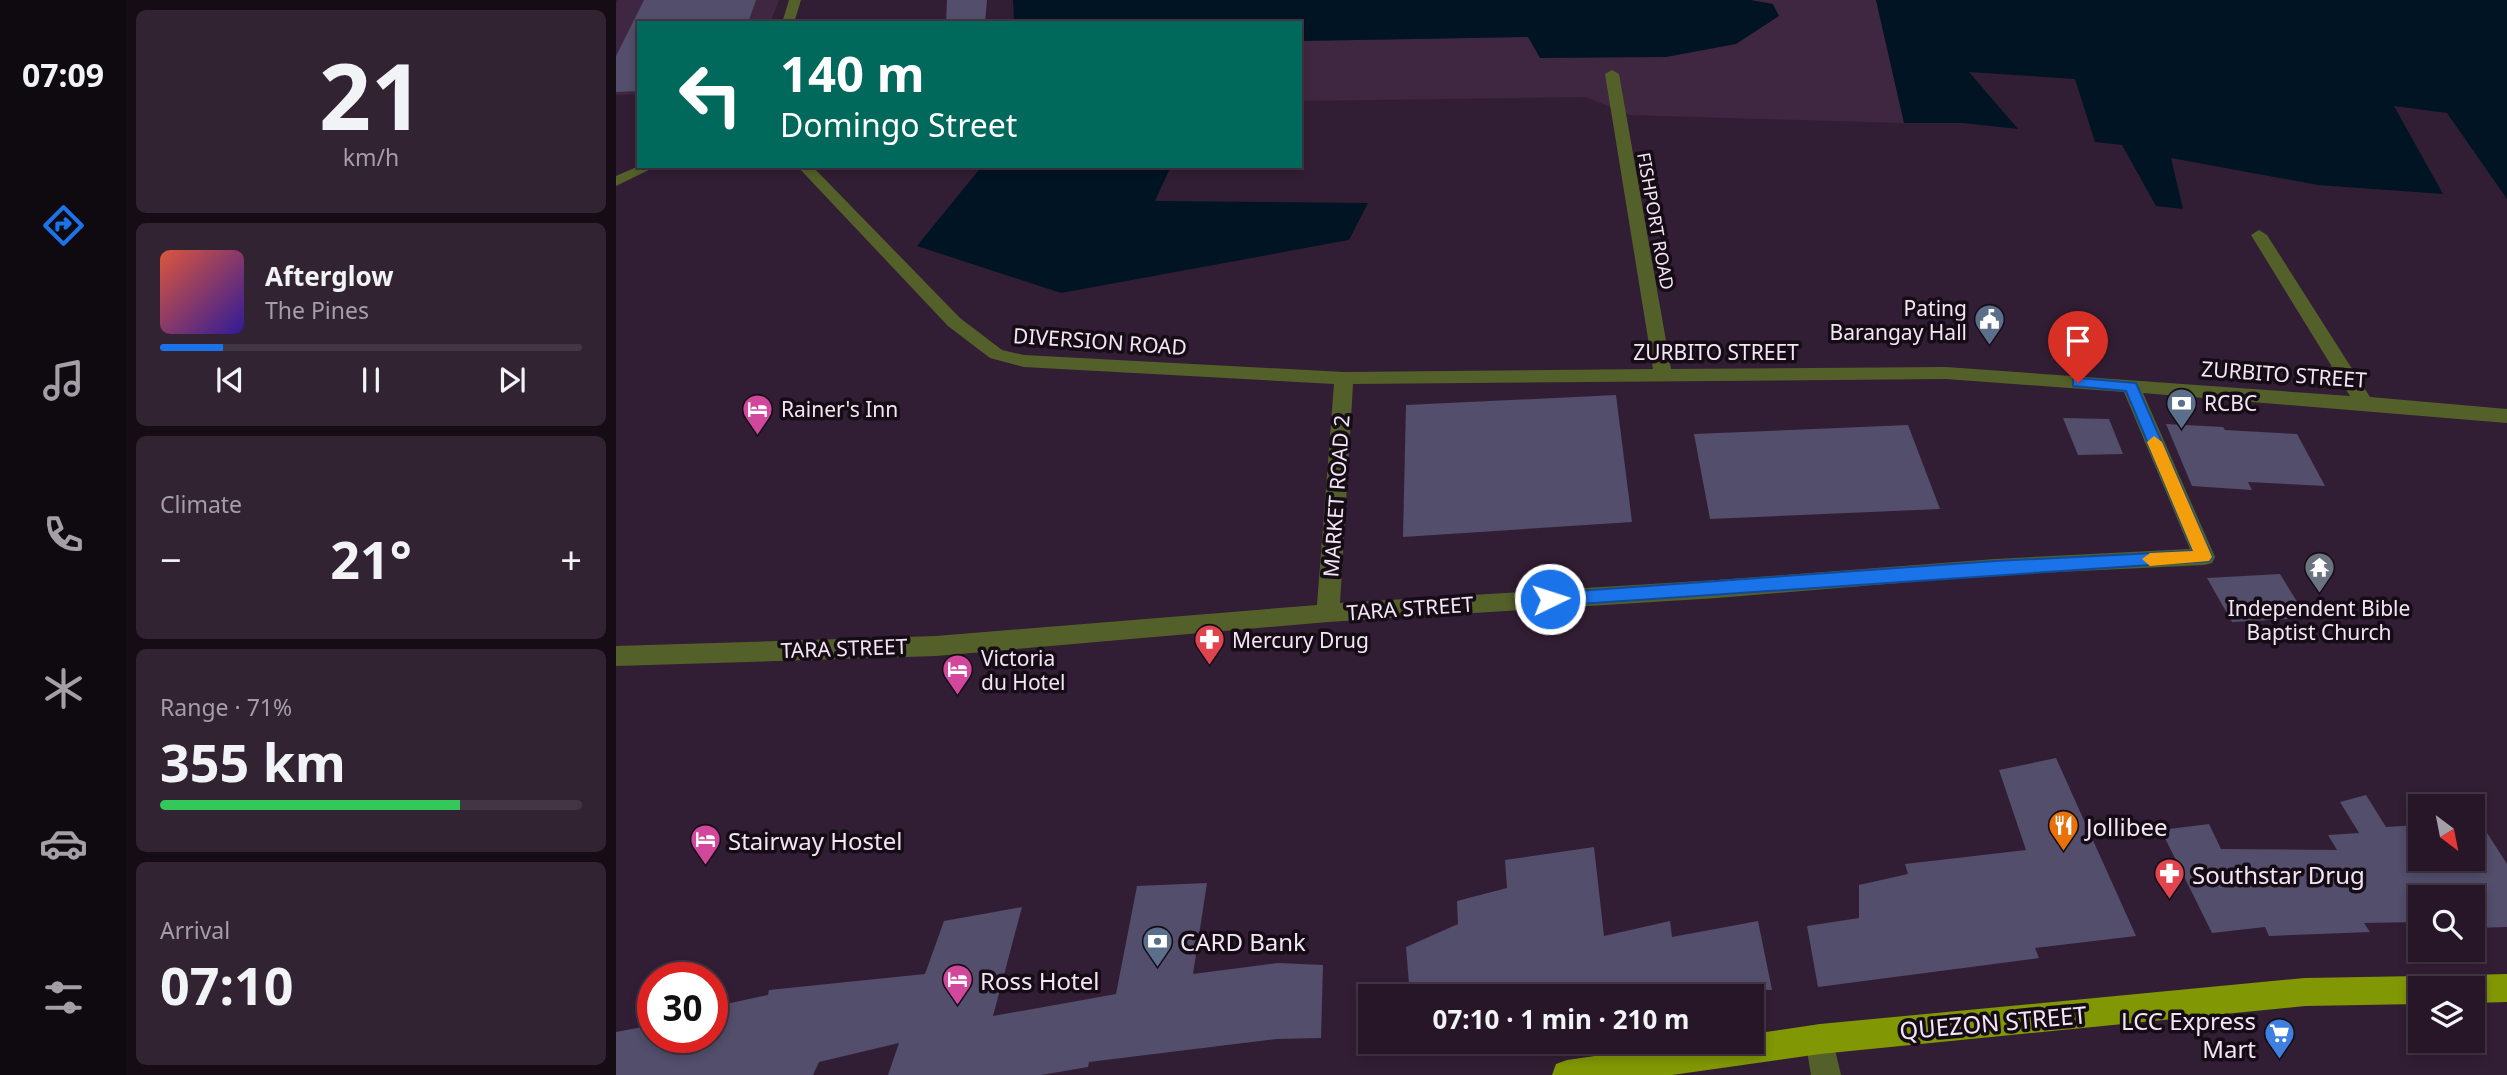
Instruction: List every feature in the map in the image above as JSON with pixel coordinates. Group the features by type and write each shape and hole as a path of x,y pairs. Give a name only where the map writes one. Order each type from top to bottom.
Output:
{"main road":[{"path":"2485,989 2507,988"},
{"name":"QUEZON STREET","path":"1567,1075 1820,1039 2305,992 2408,990"}],"street":[{"path":"789,21 795,0"},
{"name":"FISHPORT ROAD","path":"1612,74 1663,375"},
{"path":"616,182 646,168"},
{"name":"DIVERSION ROAD","path":"806,168 954,322 996,354 1043,363 1344,378"},
{"path":"2259,235 2364,403"},
{"name":"ZURBITO STREET","path":"1344,378 1946,373 2507,416"},
{"name":"MARKET ROAD 2","path":"1328,614 1344,378"},
{"name":"TARA STREET","path":"616,656 936,646 1328,614 1995,567 2204,557 2131,386"},
{"path":"1820,1039 1826,1075"}],"shaded area":[{"path":"619,0 779,0 771,21 637,21 637,94 616,95 616,3"},
{"path":"1750,0 1876,0 1904,123 1630,115 1586,97 1302,101 1302,41 1528,37 1772,4"}],"water":[{"path":"1013,0 1750,0 1773,4 1779,16 1736,44 1666,57 1540,58 1528,37 1302,41 1302,21 1014,21"},
{"path":"1876,0 2507,0 2507,199 2447,113 2394,106 2443,194 2318,185 2171,158 2183,209 2156,206 2122,145 2095,142 2075,79 1969,72 2018,129 1963,123 1904,123"},
{"path":"980,168 1170,168 1155,201 1368,203 1349,240 1061,293 917,246"}],"building":[{"path":"644,0 756,0 749,21 637,21 637,91 616,92 616,56"},
{"path":"947,0 987,0 985,21 946,21"},
{"path":"1616,395 1632,522 1403,537 1406,405"},
{"path":"2063,418 2109,419 2123,454 2078,455"},
{"path":"2166,424 2297,434 2325,486 2248,482 2252,490 2192,486"},
{"path":"1908,425 1940,509 1710,519 1694,434"},
{"path":"2280,574 2307,618 2232,622 2207,578"},
{"path":"2056,758 2136,936 2035,948 2039,958 1818,987 1807,926 1859,918 1859,885 1908,874 1905,864 2026,850 1999,770"},
{"path":"2366,795 2386,827 2408,826 2408,872 2485,872 2485,830 2507,864 2507,927 2485,928 2485,885 2408,885 2408,922 2364,923 2370,932 2269,936 2265,927 2212,933 2161,830 2209,824 2221,849 2337,850 2328,835 2359,833 2340,802"},
{"path":"1594,847 1604,936 1670,921 1672,937 1758,921 1772,990 1764,990 1764,984 1409,984 1406,947 1458,924 1457,901 1507,888 1505,860"},
{"path":"1207,883 1193,974 1278,963 1323,965 1321,1038 1277,1039 1089,1062 1088,1067 1041,1075 888,1075 899,1043 819,1062 813,1075 616,1075 616,1032 637,1028 637,1053 728,1053 728,1004 768,995 769,990 925,974 944,921 1022,907 993,1016 1116,994 1137,886"}],"slow traffic":[{"path":"2150,559 2204,557 2154,442"}],"place":[{"name":"Pating Barangay Hall","path":"1990,347"},
{"name":"RCBC","path":"2181,430"},
{"name":"Rainer's Inn","path":"758,436"},
{"name":"Independent Bible Baptist Church","path":"2319,595"},
{"name":"Mercury Drug","path":"1209,667"},
{"name":"Victoria du Hotel","path":"958,697"},
{"name":"Jollibee","path":"2063,853"},
{"name":"Stairway Hostel","path":"705,867"},
{"name":"Southstar Drug","path":"2169,901"},
{"name":"CARD Bank","path":"1157,968"},
{"name":"Ross Hotel","path":"957,1007"},
{"name":"LCC Express Mart","path":"2279,1061"}],"route":[{"path":"1550,599 1995,567 2204,557 2131,386 2078,383"}]}
